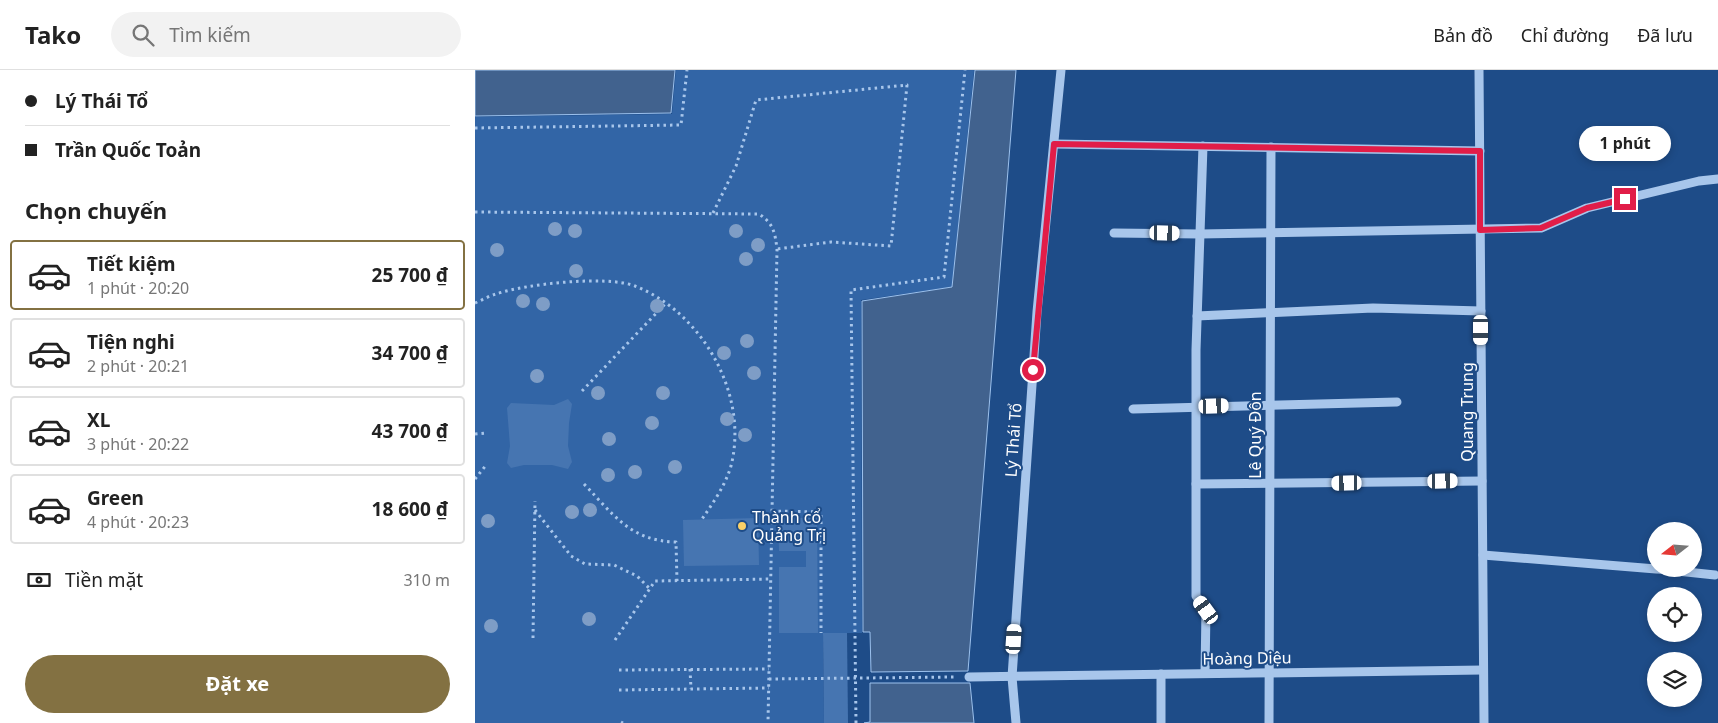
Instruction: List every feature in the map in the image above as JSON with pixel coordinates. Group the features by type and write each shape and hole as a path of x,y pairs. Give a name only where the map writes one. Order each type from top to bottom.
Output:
{"street":[{"name":"Lý Thái Tổ","path":"1016,723 1012,677 1037,312 1061,70"},
{"name":"Quang Trung","path":"1479,70 1484,723"},
{"path":"1054,144 1480,151"},
{"path":"1203,146 1195,407 1196,596 1206,610 1205,673"},
{"name":"Lê Quý Đôn","path":"1269,723 1271,147"},
{"path":"1114,233 1200,234 1541,228 1587,208 1699,181 1718,179"},
{"path":"1197,316 1373,308 1481,311"},
{"path":"1133,409 1397,402"},
{"path":"1196,484 1482,481"},
{"path":"1483,555 1647,568"},
{"path":"1703,573 1715,574"},
{"name":"Hoàng Diệu","path":"969,677 1483,670"},
{"path":"1161,674 1161,723"}],"path":[{"path":"475,128 681,125 687,70"},
{"path":"856,723 851,290 944,277 965,70"},
{"path":"713,213 736,166 755,100 907,85 891,246 831,242 777,249"},
{"path":"475,212 759,214 769,220 775,232 777,249 768,723"},
{"path":"475,303 497,294 549,285 597,281 634,286 666,303 702,337 714,356 730,397 735,421 728,473 719,495 702,520"},
{"path":"582,391 666,303"},
{"path":"475,434 486,433"},
{"path":"475,479 487,464"},
{"path":"584,484 614,517 629,529 645,538 676,542 677,581"},
{"path":"533,638 535,501"},
{"path":"535,510 571,556 585,564 614,566 637,576 650,589"},
{"path":"772,511 821,512 821,633"},
{"path":"615,640 655,581 771,579"},
{"path":"690,669 691,689"},
{"path":"619,670 769,669"},
{"path":"769,679 969,677"},
{"path":"619,690 769,688"}],"shaded area":[{"path":"475,70 675,70 671,113 475,116"},
{"path":"676,70 974,70 952,287 861,300 862,633 823,633 824,723 475,723 475,117 672,114"},
{"path":"975,70 1016,70 968,671 871,672 870,632 863,632 862,301 952,287"},
{"path":"870,683 970,683 974,723 864,723 870,722"}],"building":[{"path":"568,399 572,404 568,446 572,462 568,469 552,465 524,465 511,468 507,463 510,446 507,408 511,403 554,405"},
{"path":"758,518 759,565 684,566 683,520"},
{"path":"778,518 817,518 818,633 779,633 779,567 806,567 806,551 779,551"},
{"path":"823,633 847,633 848,723 824,723"}],"place":[{"name":"Thành cổ Quảng Trị","path":"742,526"}],"route":[{"path":"1033,370 1054,144 1480,151 1480,230 1541,228 1587,208 1625,199"}]}
